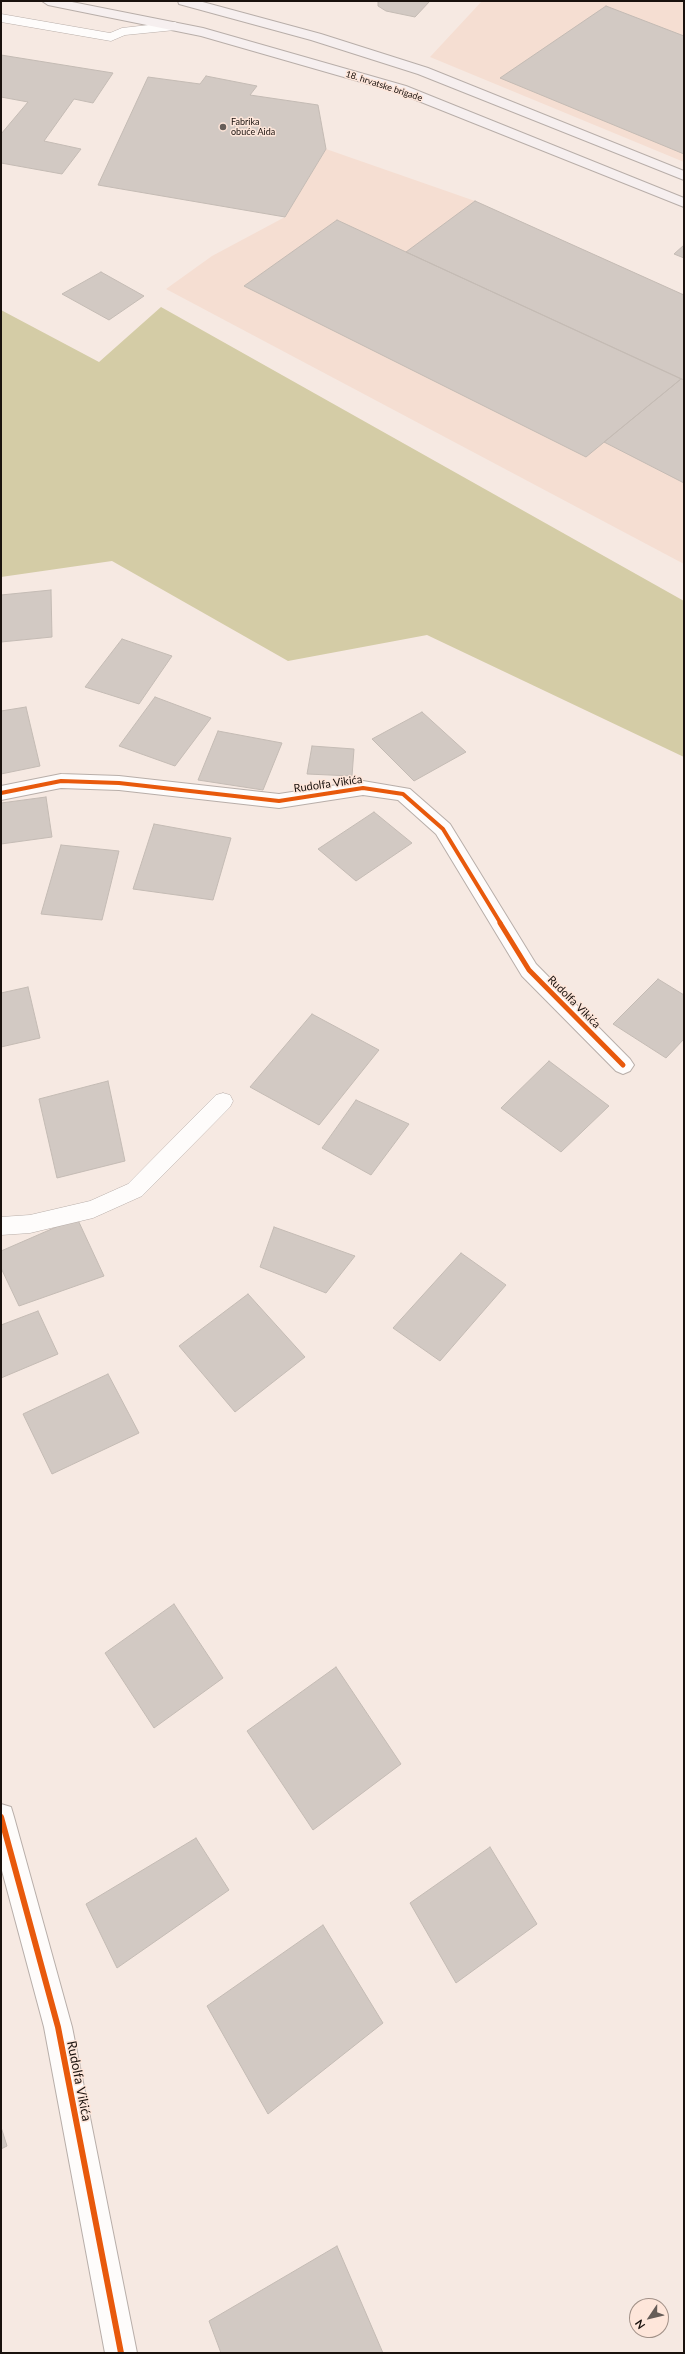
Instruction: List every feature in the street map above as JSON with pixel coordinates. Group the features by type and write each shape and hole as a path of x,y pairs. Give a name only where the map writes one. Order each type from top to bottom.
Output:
{"main road":[{"name":"18. hrvatske brigade","path":"48,1 75,3 176,26 290,56 401,89 684,203"},
{"path":"184,1 316,37 423,71 684,176"}],"street":[{"name":"Rudolfa Vikića","path":"1,793 61,781 119,784 279,801 363,788 403,794 443,829 529,970 623,1065"},
{"name":"Rudolfa Vikića","path":"1,1817 5,1851 58,2027 121,2353"}],"lane":[{"path":"1,18 111,37 122,32 176,26"},
{"path":"1,1226 30,1224 93,1209 135,1190 223,1101"}],"shaded area":[{"path":"482,1 684,1 684,162 430,57"},
{"path":"326,149 475,201 684,295 684,564 166,289 212,256 285,217"},
{"path":"161,307 684,601 684,757 427,635 288,661 112,561 1,577 1,310 99,362"}],"building":[{"path":"378,1 430,1 415,17 386,11 378,6"},
{"path":"606,6 684,36 684,154 500,78"},
{"path":"1,55 113,73 93,103 74,99 44,141 81,149 62,174 1,163 1,134 28,102 1,97"},
{"name":"Fabrika obuće Aida","path":"206,76 257,86 250,95 318,105 326,149 285,217 98,185 148,77 200,84"},
{"path":"475,201 684,295 684,380 406,252"},
{"path":"337,220 681,379 586,457 244,286"},
{"path":"684,245 684,258 674,254"},
{"path":"101,272 144,296 109,320 62,294"},
{"path":"681,379 684,380 684,483 604,442"},
{"path":"51,590 52,637 1,642 1,595"},
{"path":"122,639 172,656 139,704 85,687"},
{"path":"155,697 211,718 175,766 119,746"},
{"path":"26,707 40,766 1,774 1,711"},
{"path":"422,712 466,752 414,781 372,739"},
{"path":"218,731 282,743 263,790 198,780"},
{"path":"312,746 354,749 352,776 307,774"},
{"path":"46,797 52,837 1,844 1,803"},
{"path":"374,812 412,843 356,881 318,849"},
{"path":"154,824 231,838 213,900 133,889"},
{"path":"61,845 119,851 102,920 41,914"},
{"path":"658,979 684,995 684,1039 666,1058 613,1024"},
{"path":"28,987 40,1038 1,1047 1,993"},
{"path":"312,1014 379,1050 319,1125 250,1087"},
{"path":"549,1061 609,1106 561,1152 501,1108"},
{"path":"108,1081 125,1161 57,1178 39,1099"},
{"path":"356,1100 409,1124 371,1175 322,1148"},
{"path":"77,1218 104,1276 19,1306 1,1268 1,1251"},
{"path":"274,1227 355,1256 326,1293 260,1267"},
{"path":"461,1253 506,1285 440,1361 393,1328"},
{"path":"248,1294 305,1357 235,1412 179,1346"},
{"path":"38,1311 58,1354 1,1378 1,1325"},
{"path":"108,1374 139,1433 52,1474 23,1414"},
{"path":"174,1604 223,1678 154,1728 105,1653"},
{"path":"336,1667 401,1764 313,1830 247,1731"},
{"path":"196,1838 229,1890 117,1968 86,1904"},
{"path":"490,1847 537,1924 456,1983 410,1903"},
{"path":"323,1925 383,2023 268,2114 207,2006"},
{"path":"1,2127 7,2146 1,2149"},
{"path":"337,2246 383,2353 221,2353 209,2321"}],"cycle path":[{"path":"1,793 61,781 119,783 279,801 363,788 403,794 443,829 529,970 623,1065"},
{"path":"1,1817 58,2027 121,2353"}],"place":[{"name":"Fabrika obuće Aida","path":"223,127"}]}
